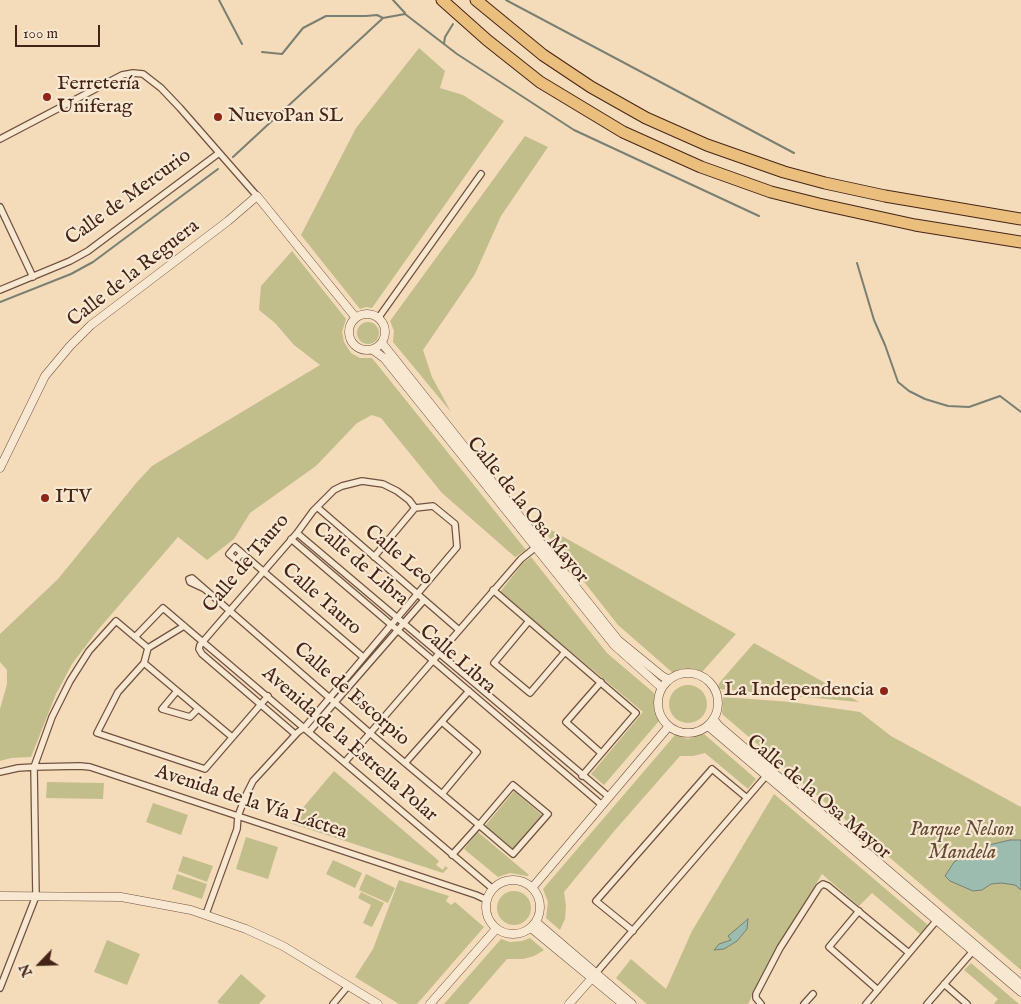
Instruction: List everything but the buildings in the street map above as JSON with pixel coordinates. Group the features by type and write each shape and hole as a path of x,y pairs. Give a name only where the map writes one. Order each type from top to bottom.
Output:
{"highway":[{"path":"442,0 480,35 540,82 623,132 701,167 771,192 819,204 915,225 1021,242"},
{"path":"476,0 542,55 591,87 654,122 707,145 784,172 825,183 884,196 1021,219"}],"street":[{"path":"0,139 122,75 143,74 161,88 219,152 356,318"},
{"name":"Calle de Mercurio","path":"0,290 70,261 88,251 219,152"},
{"path":"378,317 481,174"},
{"name":"Calle de la Reguera","path":"0,468 45,376 70,346 91,325 228,221 257,196"},
{"path":"0,207 32,277"},
{"path":"366,314 378,317 385,326 385,335 382,343 373,350 363,350 352,343 349,328 356,318 366,314"},
{"name":"Calle de la Osa Mayor","path":"382,343 618,640 669,680"},
{"name":"Calle de la Osa Mayor","path":"373,350 384,358 614,645 662,688"},
{"path":"317,507 328,495 342,486 362,481 383,484 409,500 414,508"},
{"path":"306,730 329,697 456,547 455,524 433,506 414,508 374,557"},
{"name":"Calle de Tauro","path":"203,641 297,533 317,507"},
{"name":"Calle Leo","path":"317,507 459,630"},
{"name":"Calle de Libra","path":"297,533 609,797"},
{"name":"Calle Libra","path":"291,539 602,805"},
{"name":"Calle Tauro","path":"235,547 363,657"},
{"path":"346,762 520,559 536,547"},
{"name":"Calle de Escorpio","path":"203,588 371,734 479,826 513,854 548,814 513,785 479,826 452,855"},
{"path":"493,590 636,713 582,776"},
{"path":"206,914 237,829 238,816 253,781 295,734 306,730 334,702 424,600"},
{"name":"Avenida de la Estrella Polar","path":"135,637 163,608 493,889"},
{"path":"0,988 36,896 34,767 52,717 70,681 89,652 116,621 148,648"},
{"path":"529,621 494,663 530,693 565,652"},
{"path":"184,626 148,648 144,664 118,692 97,733 205,768 268,696"},
{"path":"203,641 199,649 201,653 295,734"},
{"path":"144,664 232,737"},
{"path":"691,673 707,680 716,693 718,705 711,723 693,733 676,731 664,721 658,708 659,694 669,680 680,674 691,673"},
{"path":"601,682 566,722 602,753"},
{"path":"177,691 162,708 190,717 198,709"},
{"path":"406,763 469,691"},
{"path":"442,722 477,752 442,794"},
{"name":"Calle de la Osa Mayor","path":"711,723 766,776 1021,992"},
{"name":"Calle de la Osa Mayor","path":"711,723 719,726 1021,984"},
{"path":"532,888 669,726"},
{"name":"Avenida de la Vía Láctea","path":"0,772 34,767 90,767 487,900"},
{"path":"633,931 596,901 712,769 747,798"},
{"path":"570,1004 766,776"},
{"path":"516,880 532,888 539,898 540,904 540,910 534,925 523,933 514,935 496,929 488,916 487,900 493,889 500,884 516,880"},
{"path":"761,1004 756,998 756,994 780,948 819,887 823,884 828,886 909,953"},
{"path":"0,896 126,898 206,914 283,946 378,1004"},
{"path":"859,912 829,947 878,990"},
{"path":"866,1004 937,920"},
{"path":"534,925 594,976 632,1004"},
{"path":"430,1004 496,929"},
{"path":"927,1004 973,951"},
{"path":"594,976 622,1004"},
{"path":"944,984 967,1004"},
{"path":"333,1004 348,986"},
{"path":"804,1004 813,994"}],"green space":[{"path":"419,48 445,71 440,88 463,95 504,121 372,308 360,309 301,235 356,128"},
{"path":"525,136 548,147 501,216 475,274 423,350 432,377 451,412 393,342 394,331 390,321"},
{"path":"292,251 346,319 342,332 344,342 351,353 360,358 372,358 526,550 515,557 442,493 381,418 372,415 357,423 316,466 250,513 234,539 207,560 178,537 97,631 72,664 56,694 31,757 11,758 0,761 0,709 7,684 7,670 0,662 0,634 58,579 152,466 320,365 294,345 275,323 259,310 261,286"},
{"path":"368,322 376,325 379,333 376,341 368,344 360,341 357,333 360,325"},
{"path":"537,522 736,634 702,672 688,669 673,673 618,625"},
{"path":"531,557 607,653 654,693 654,708 659,721 604,785 591,774 643,712 500,592 523,563"},
{"path":"754,643 859,702 719,689 720,682"},
{"path":"688,685 702,690 707,704 702,718 688,723 674,718 669,704 674,690"},
{"name":"Parque Nelson Mandela","path":"723,697 791,702 860,712 891,736 1021,807 1021,970 722,714"},
{"path":"704,734 756,779 748,789 705,753 693,756 680,756 564,892 565,919 560,930 546,918 548,902 543,889 675,735 688,739"},
{"path":"334,771 439,861 436,865 443,870 445,866 448,868 443,873 290,823"},
{"path":"47,782 104,783 103,799 46,798"},
{"path":"514,791 542,815 513,849 485,826"},
{"path":"774,794 928,925 920,934 872,893 859,906 822,874 770,961 748,1004 647,1004 616,978 631,959 666,989 692,931"},
{"path":"153,803 188,815 181,835 146,822"},
{"path":"478,832 529,875 510,873 498,877 464,849"},
{"path":"246,837 278,847 268,879 236,869"},
{"path":"183,856 213,866 207,882 178,871"},
{"path":"333,860 362,873 355,888 326,874"},
{"path":"177,874 207,884 202,899 172,889"},
{"path":"366,874 395,888 388,903 359,890"},
{"path":"399,880 449,896 446,901 451,905 455,902 484,927 417,1004 399,1004 355,977 373,949"},
{"path":"514,891 521,892 526,896 530,901 530,915 526,920 521,924 514,925 507,924 502,920 498,915 497,908 498,901 502,896 507,892"},
{"path":"361,892 384,903 372,927 363,923 371,905 358,898"},
{"path":"530,938 544,950 534,956 523,959 507,959 468,1004 444,1004 501,939 510,942"},
{"path":"107,940 140,954 127,985 94,972"},
{"path":"971,963 1019,1004 994,1004 998,999 964,970"},
{"path":"241,974 266,996 259,1004 220,1004 217,1002"}],"shaded area":[{"path":"1010,840 1021,840 1021,890 1015,885 1001,883 991,884 982,890 973,891 950,881 945,876 954,862 968,854 989,845"},
{"path":"748,919 747,929 737,941 724,949 714,950 719,944 731,940 728,936"}],"waterway":[{"path":"219,0 242,44"},
{"path":"393,0 405,13"},
{"path":"506,0 794,153"},
{"path":"233,157 383,18 405,14 444,44 445,37 453,24"},
{"path":"262,52 282,54 303,28 326,16 377,15 383,18"},
{"path":"444,44 574,130 759,216"},
{"path":"0,302 71,274 93,262 218,169"},
{"path":"857,263 874,320 898,382 909,391 925,399 948,406 969,407 1000,396 1021,412"}],"place":[{"name":"Ferretería Uniferag","path":"47,97"},
{"name":"NuevoPan SL","path":"218,117"},
{"name":"ITV","path":"45,498"},
{"name":"La Independencia","path":"884,691"}]}
